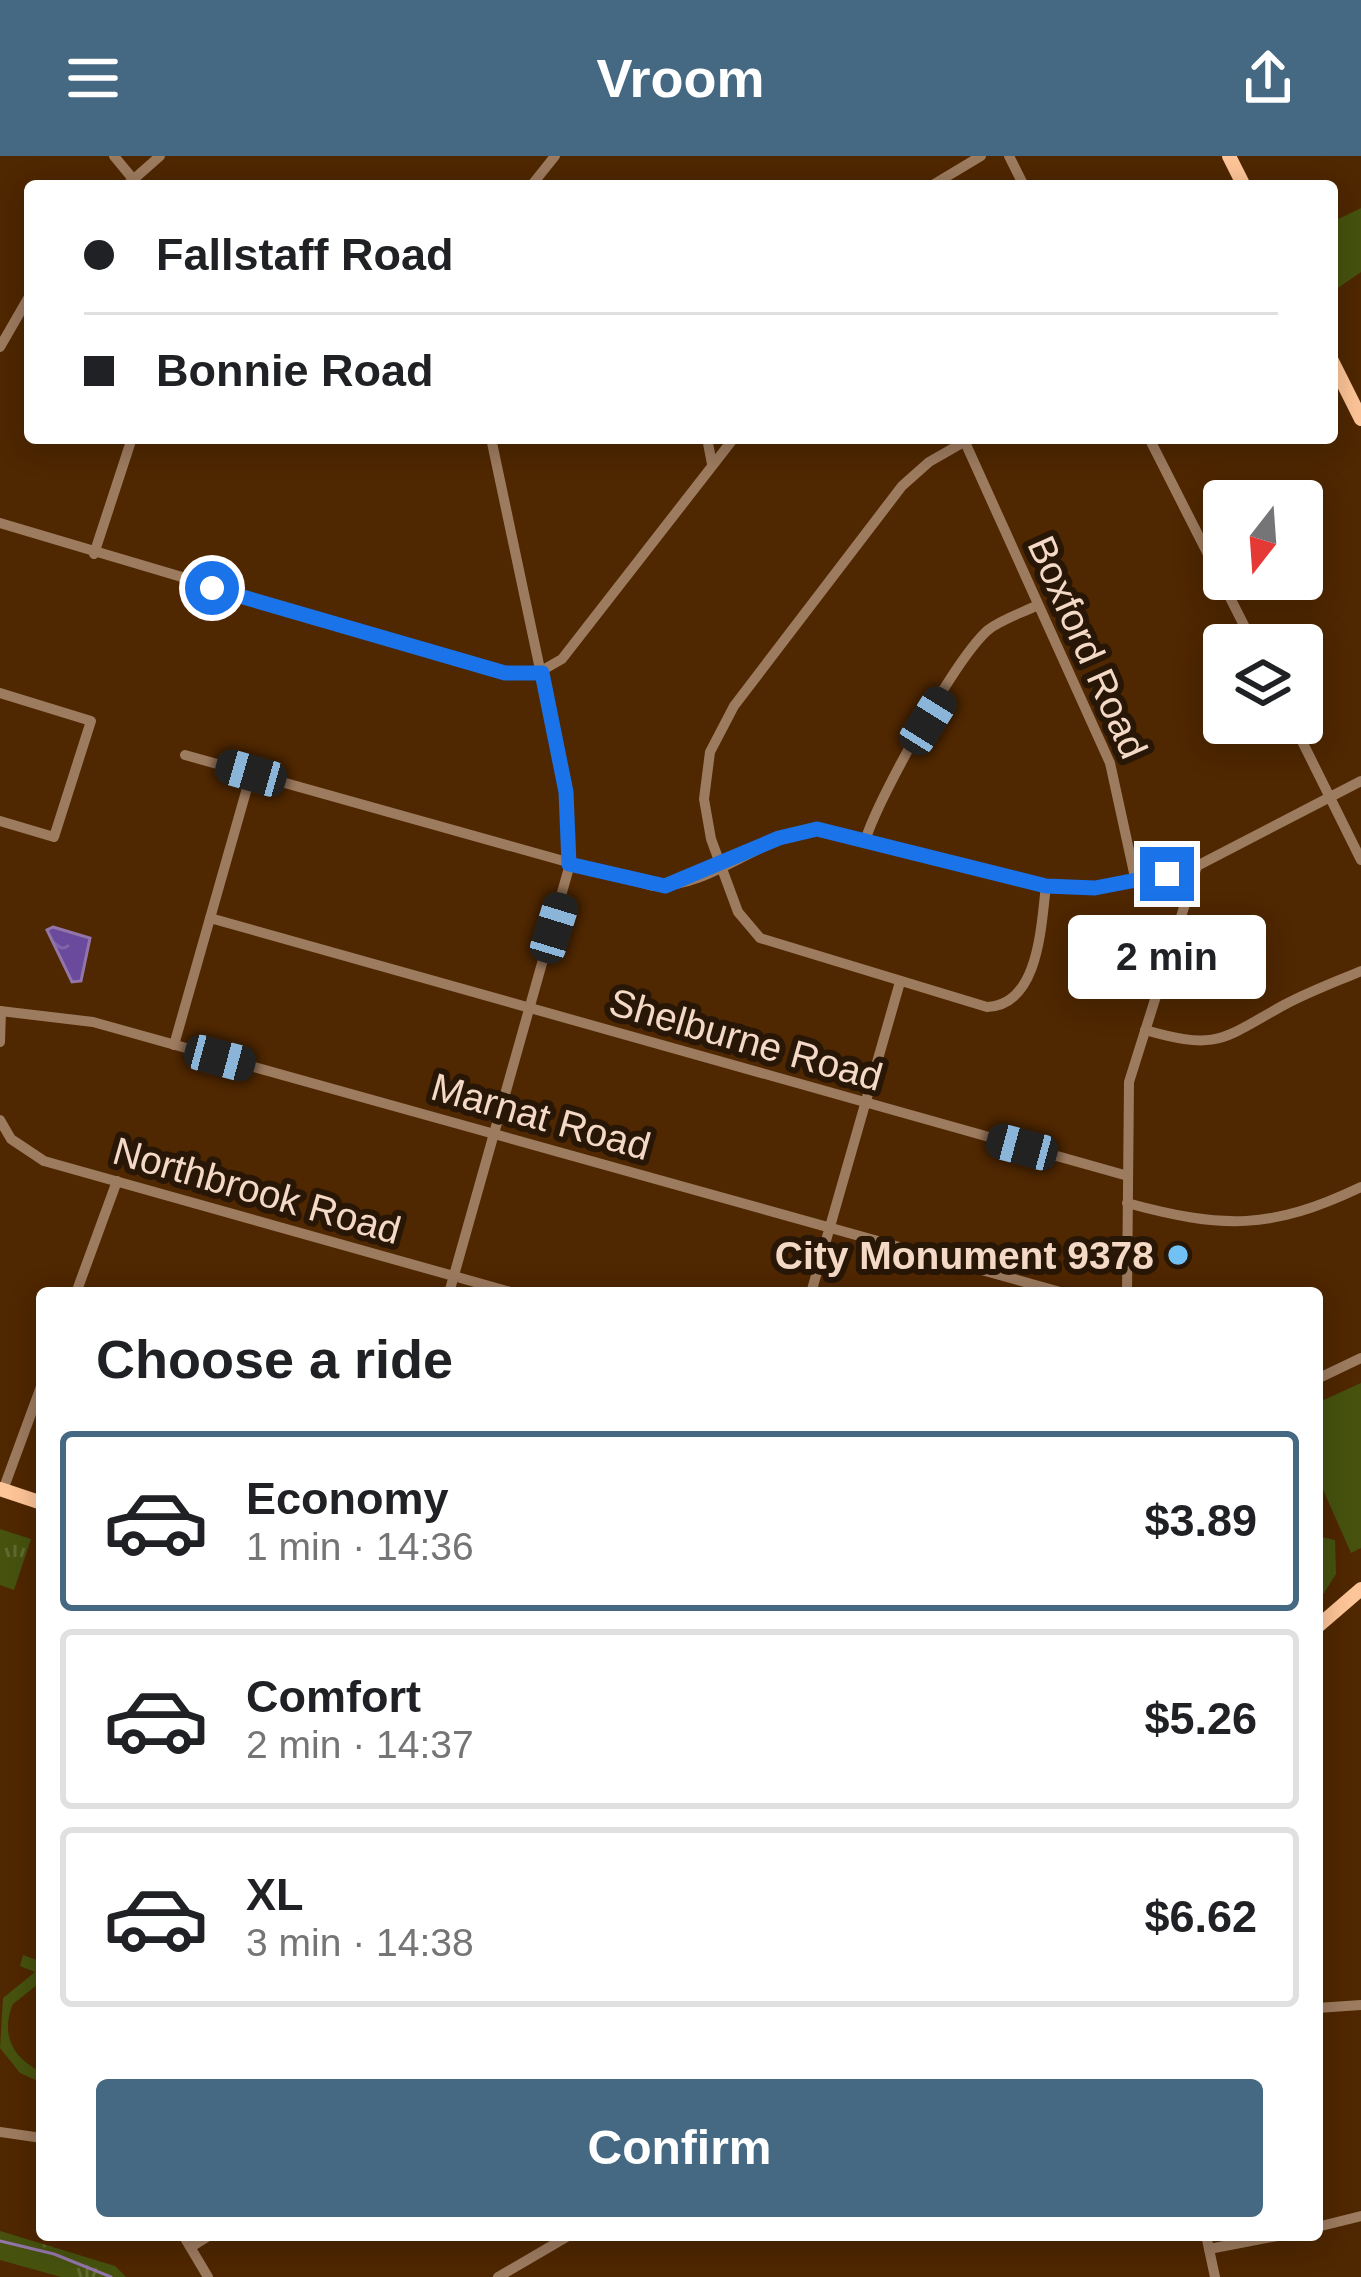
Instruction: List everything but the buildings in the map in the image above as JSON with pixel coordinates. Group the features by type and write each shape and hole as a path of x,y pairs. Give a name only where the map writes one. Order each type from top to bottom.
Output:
{"main road":[{"path":"1338,373 1361,419"},
{"path":"2,1489 36,1501"},
{"path":"1323,1622 1361,1588"}],"street":[{"path":"132,180 160,156"},
{"path":"536,180 555,156"},
{"path":"941,180 981,156"},
{"path":"0,346 24,305"},
{"path":"94,554 130,444"},
{"path":"450,1287 569,864 566,792 492,444"},
{"path":"708,444 711,467"},
{"path":"0,523 505,673 542,673 572,649 729,444"},
{"path":"958,444 902,486 724,721 704,783 706,818 741,918 760,938 975,1004 1005,1005 1022,989 1036,950 1046,886"},
{"name":"Boxford Road","path":"966,444 1110,764 1136,882"},
{"path":"1152,444 1243,624"},
{"path":"866,838 889,782 976,644 1002,622 1038,605"},
{"path":"0,693 91,721 54,837 0,821"},
{"path":"1304,744 1361,860"},
{"path":"185,755 569,864 665,886 805,830 866,838 1046,886 1136,882 1197,866 1361,781"},
{"path":"174,1045 251,773"},
{"path":"1127,1287 1129,1082 1197,866"},
{"name":"Shelburne Road","path":"210,918 1128,1176"},
{"path":"1144,1030 1219,1041 1361,971"},
{"path":"813,1287 900,982"},
{"path":"0,1042 1,1011"},
{"name":"Marnat Road","path":"1,1011 65,1016 1043,1287"},
{"name":"Northbrook Road","path":"0,1120 11,1139 31,1156 492,1287"},
{"path":"78,1287 117,1181"},
{"path":"1127,1203 1235,1224 1291,1217 1361,1187"},
{"path":"1323,1376 1361,1358"},
{"path":"2,1489 36,1400"},
{"path":"1323,2008 1361,2005"},
{"path":"0,2132 36,2137"},
{"path":"1323,2226 1361,2216"},
{"path":"187,2241 208,2277"},
{"path":"191,2248 201,2241"},
{"path":"498,2277 560,2241"},
{"path":"1208,2241 1215,2277"},
{"path":"1209,2249 1251,2241"}],"green space":[{"path":"1361,208 1361,272 1338,288 1338,219"},
{"path":"1361,1383 1361,1548 1351,1553 1323,1490 1323,1400"},
{"path":"0,1529 31,1539 14,1590 0,1585"},
{"path":"1323,1537 1335,1540 1336,1574 1323,1595"},
{"path":"23,1955 36,1960 36,1986 13,2004 9,2035 17,2053 36,2068 36,2080 20,2073 0,2048 3,1998 35,1972 20,1966"},
{"path":"0,2231 115,2266 126,2277 61,2277 0,2260"}],"water":[{"path":"53,927 90,938 81,981 72,982 47,930"}],"waterway":[{"path":"0,2241 54,2254 111,2277"}],"place":[{"name":"City Monument 9378","path":"1178,1255"}],"route":[{"path":"212,588 505,673 542,673 566,792 569,864 665,886 688,881 779,838 817,829 1046,886 1095,888 1167,874"}]}
